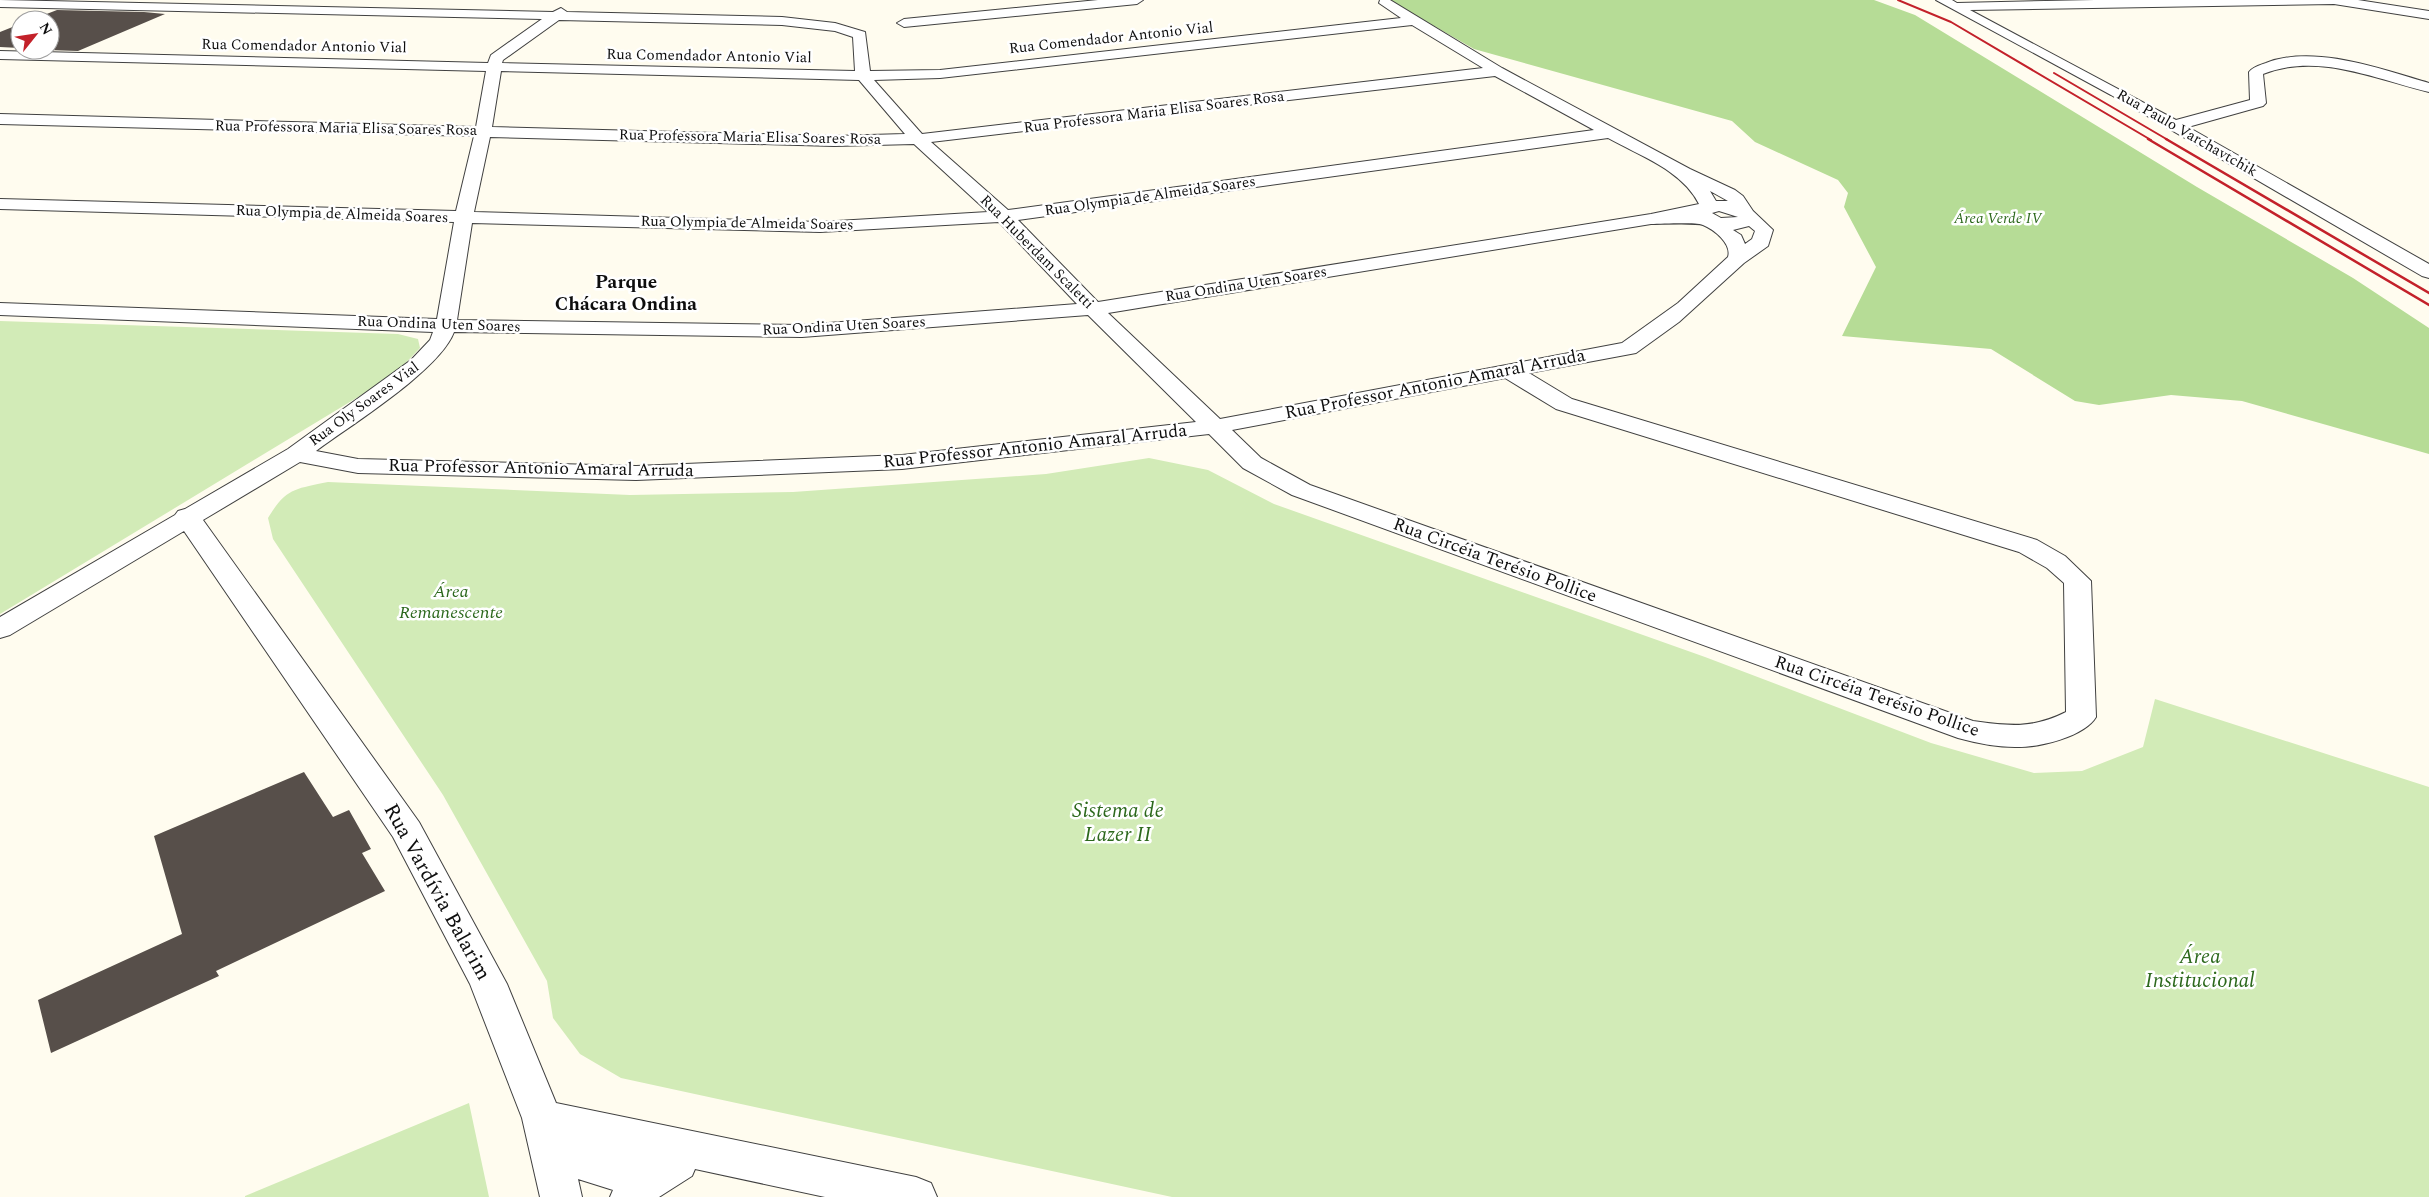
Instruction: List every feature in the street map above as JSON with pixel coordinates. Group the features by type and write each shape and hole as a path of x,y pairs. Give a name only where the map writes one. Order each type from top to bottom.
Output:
{"street":[{"path":"904,22 1137,0"},
{"path":"1949,3 2334,0 2429,15"},
{"path":"0,3 782,21 835,27 860,35 863,76"},
{"path":"1385,3 1497,71 1684,173 1707,182 1736,199 1742,204 1747,215 1736,224 1720,223 1708,213"},
{"name":"Rua Paulo Varchavtchik","path":"1949,3 2176,126 2429,272"},
{"name":"Rua Oly Soares Vial","path":"0,629 187,516 296,454 419,365 440,342 446,326 464,218 483,131 496,58 571,5"},
{"name":"Rua Comendador Antonio Vial","path":"0,55 863,76 940,74 1414,21"},
{"path":"2176,126 2258,103 2256,72 2270,64 2307,61 2333,64 2429,88"},
{"name":"Rua Professora Maria Elisa Soares Rosa","path":"0,119 834,142 918,139 1497,71"},
{"name":"Rua Huberdam Scaletti","path":"863,76 918,139 1004,216 1093,308 1213,427"},
{"name":"Rua Olympia de Almeida Soares","path":"0,204 820,227 1004,216 1608,132"},
{"path":"1684,173 1700,188 1708,213 1734,239 1739,252 1737,259"},
{"name":"Rua Ondina Uten Soares","path":"0,309 446,326 802,331 1093,308 1651,218 1708,213"},
{"name":"Rua Professor Antonio Amaral Arruda","path":"296,454 358,466 636,473 902,462 1213,427 1628,348 1652,334 1737,259 1761,242 1764,230 1747,215"},
{"name":"Rua Circéia Terésio Pollice","path":"1213,427 1252,463 1301,490 1969,731 2017,737 2054,730 2081,717 2077,581 2056,562 2028,546 1564,404 1509,371"},
{"name":"Rua Vardívia Balarim","path":"187,516 407,831 488,984 542,1118 561,1197"},
{"path":"542,1118 572,1156 610,1173 642,1170 694,1158 916,1197"},
{"path":"631,1197 644,1183 694,1158"}],"green space":[{"name":"Área Verde IV","path":"1389,0 1874,0 1915,15 2197,187 2353,278 2429,328 2429,454 2242,401 2171,395 2099,405 2075,401 1991,349 1842,336 1876,267 1844,207 1848,193 1838,180 1755,142 1732,121 1474,49"},
{"path":"0,321 398,334 418,339 420,348 396,373 368,391 0,614"},
{"name":"Sistema de Lazer II","path":"1149,458 1208,470 1274,504 1705,657 1931,743 2034,773 2082,771 2143,747 2155,699 2429,787 2429,1197 1172,1197 621,1078 580,1054 553,1018 547,981 443,795 273,539 268,518 280,501 292,491 328,482 630,495 793,492 1046,474"},
{"path":"469,1103 489,1197 245,1197 245,1196"}],"building":[{"path":"60,10 165,14 78,51 60,50"},
{"path":"10,28 10,48 0,47 0,32"},
{"path":"304,772 333,817 349,810 371,849 362,853 385,891 216,971 219,976 51,1053 38,1000 182,934 154,836"}],"railway":[{"path":"1898,0 1951,22 2151,140"},
{"path":"2054,73 2168,140"},
{"path":"2148,139 2429,305"},
{"path":"2166,139 2429,293"}],"district":[{"name":"Parque Chácara Ondina","path":"626,293"}],"park label":[{"name":"Área Remanescente","path":"451,601"},
{"name":"Área Institucional","path":"2200,969"}]}
